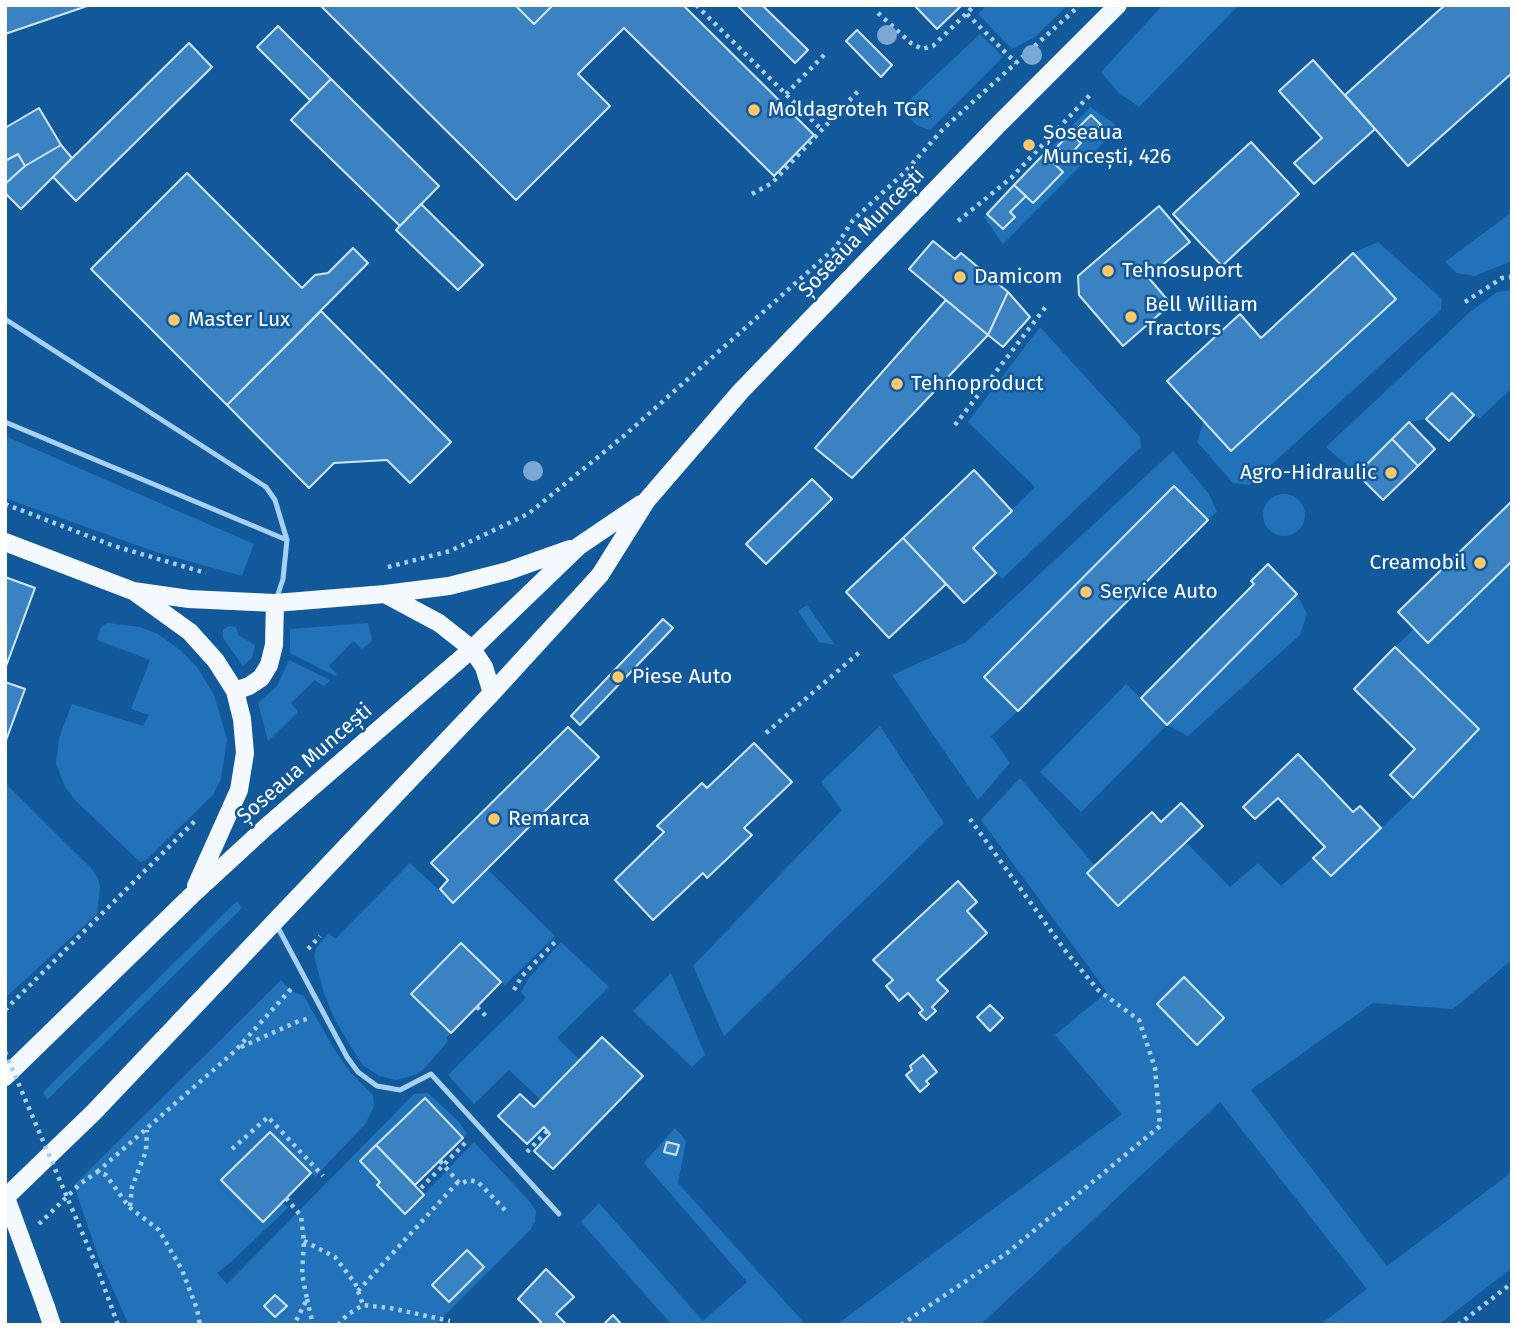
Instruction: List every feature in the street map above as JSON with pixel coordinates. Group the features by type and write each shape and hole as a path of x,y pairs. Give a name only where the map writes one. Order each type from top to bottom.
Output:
{"main road":[{"name":"Șoseaua Muncești","path":"5,1196 94,1112 600,575 647,500 741,391 989,134 1118,5"},
{"name":"Șoseaua Muncești","path":"9,1073 266,827 472,649 579,546 647,500"},
{"path":"5,542 133,591 189,600 275,603 449,586 508,572 579,546"},
{"path":"133,591 190,632 216,661 234,691 242,719 245,753 239,790 191,896"},
{"path":"385,594 439,623 472,649 484,667 492,692"},
{"path":"234,691 261,678 269,665 274,645 275,603"},
{"path":"5,1196 52,1325"}],"lane":[{"path":"5,319 266,487 275,500 287,540 283,579 275,603"},
{"path":"5,422 287,540"},
{"path":"275,921 347,1058 358,1072 377,1086 400,1090 430,1074 559,1214"}],"path":[{"path":"696,5 822,130"},
{"path":"878,13 911,43 922,49 933,47 975,5"},
{"path":"384,568 450,551 528,514 625,435 835,248 853,220 905,172 944,128 1079,5"},
{"path":"967,13 1016,63"},
{"path":"786,94 826,53"},
{"path":"752,194 772,183 861,88"},
{"path":"958,222 1011,178 1090,95"},
{"path":"1465,302 1502,278 1512,278"},
{"path":"955,425 1048,303"},
{"path":"5,503 114,546 214,575"},
{"path":"766,733 861,651"},
{"path":"5,1010 201,816"},
{"path":"901,1325 1007,1253 1160,1126 1155,1068 1139,1020 1098,990 1067,953 970,819"},
{"path":"514,990 522,976 558,939"},
{"path":"33,1230 80,1184 237,1049 304,975"},
{"path":"477,1007 488,1018"},
{"path":"237,1049 299,1021 326,1016"},
{"path":"5,1052 9,1073 50,1154 118,1325"},
{"path":"232,1149 268,1117 323,1176"},
{"path":"421,1188 442,1163 480,1127"},
{"path":"130,1207 132,1187 146,1151 147,1129"},
{"path":"515,1166 547,1131"},
{"path":"442,1163 460,1184 469,1180 478,1182 505,1210"},
{"path":"97,1172 106,1175 130,1207 159,1230 182,1270 197,1309 200,1325"},
{"path":"358,1291 458,1182"},
{"path":"286,1198 301,1216 304,1241 302,1275 313,1325"},
{"path":"304,1241 335,1257 355,1283 363,1305"},
{"path":"1458,1325 1512,1283"},
{"path":"294,1325 307,1298"},
{"path":"338,1325 346,1315 363,1305 450,1321"}],"shaded area":[{"path":"987,5 1068,5 1035,37 1012,49 978,14"},
{"path":"1163,5 1239,5 1139,107 1118,92 1101,72"},
{"path":"980,34 1003,57 930,130 918,126 900,109"},
{"path":"1090,107 1119,127 1003,244 984,217"},
{"path":"1512,212 1512,261 1474,276 1457,273 1445,262"},
{"path":"1378,242 1442,299 1441,310 1249,485 1233,483 1197,442 1204,421 1232,450 1395,299 1353,253"},
{"path":"1512,290 1512,391 1479,419 1451,393 1426,419 1409,422 1357,474 1326,447 1470,312 1497,292"},
{"path":"1040,327 1140,437 1141,447 1002,579 973,548 1035,487 968,422"},
{"path":"5,436 254,544 242,576 156,552 5,498"},
{"path":"1173,451 1209,494 1217,512 1208,520 1174,486 984,677 1018,711 991,736 1010,763 978,800 892,675 966,642"},
{"path":"1284,494 1299,500 1305,515 1299,530 1284,536 1269,530 1263,515 1269,500"},
{"path":"1512,561 1512,960 1453,1009 1373,1003 1251,1090 1387,1266 1512,1172 1512,1268 1438,1325 1320,1325 1367,1289 1220,1102 980,1325 836,1325 1122,1114 1055,1035 1107,992 981,820 1020,778 1095,866 1087,873 1118,906 1186,842 1230,887 1258,863 1281,886 1313,858 1331,875 1413,798 1479,730 1395,647 1414,629 1428,643"},
{"path":"1297,594 1307,614 1300,635 1188,736 1167,725 1081,812 1040,772 1126,684 1168,724"},
{"path":"807,605 835,645 819,642 798,611"},
{"path":"107,623 140,627 158,634 180,650 197,667 214,695 227,739 221,779 213,795 146,860 140,862 75,800 65,787 56,763 59,738 72,704 143,726 149,715 131,709 150,660 97,640 101,627"},
{"path":"368,623 371,642 362,649 353,641 329,666 337,674 335,676 290,653 290,629"},
{"path":"229,626 236,627 238,635 255,645 252,658 243,666 223,638 223,630"},
{"path":"289,660 330,680 324,686 315,680 291,703 298,712 268,741 258,703 277,686"},
{"path":"880,726 944,823 724,1036 693,966 842,810 821,782"},
{"path":"5,783 91,868 100,887 97,914 5,998"},
{"path":"410,863 453,903 487,869 555,936 505,985 461,943 411,994 451,1033 446,1038 448,1041 424,1069 415,1075 396,1080 379,1076 358,1058 335,1020 314,956 316,948 329,933 335,939"},
{"path":"237,901 242,908 47,1100 43,1092"},
{"path":"561,942 609,987 557,1038 580,1060 541,1100 509,1070 474,1104 448,1075 526,998 521,992 528,979"},
{"path":"671,973 705,1055 692,1067 633,1011"},
{"path":"281,980 291,991 304,996 350,1072 373,1095 374,1106 366,1123 315,1177 270,1132 222,1180 262,1221 282,1202 288,1208 217,1273 227,1284 414,1094 428,1093 459,1122 467,1134 463,1138 424,1098 360,1161 406,1213 474,1142 536,1211 531,1229 435,1325 129,1325 98,1256 74,1185"},
{"path":"675,1128 686,1141 678,1183 806,1325 672,1325 581,1222 599,1203 703,1321 747,1282 644,1163"}],"building":[{"path":"5,5 90,5 5,34"},
{"path":"515,5 534,24 553,5 683,5 814,135 774,176 624,28 578,74 610,106 516,200 322,7"},
{"path":"515,5 553,5 534,24"},
{"path":"737,5 762,5 808,50 795,63"},
{"path":"914,5 962,5 937,29"},
{"path":"1445,5 1512,5 1512,73 1408,166 1345,95"},
{"path":"278,26 331,79 310,100 257,47"},
{"path":"857,30 892,65 881,77 846,41"},
{"path":"189,43 212,67 76,201 53,177"},
{"path":"1313,60 1375,129 1314,184 1294,163 1322,138 1279,91"},
{"path":"331,79 439,186 400,226 291,120"},
{"path":"39,108 61,145 25,166 18,154 5,161 5,128"},
{"path":"1091,115 1101,125 1086,139 1077,129"},
{"path":"1070,133 1081,143 1067,158 1057,147"},
{"path":"1251,142 1299,194 1222,266 1173,214"},
{"path":"61,145 72,158 21,209 5,193 5,184 25,166"},
{"path":"18,154 25,166 5,184 5,161"},
{"path":"1044,154 1063,172 1033,203 1014,185"},
{"path":"187,173 302,288 315,275 328,273 353,248 368,263 227,405 91,269"},
{"path":"1014,185 1026,196 1010,212 1015,217 1003,229 987,214"},
{"path":"421,204 483,265 458,290 396,230"},
{"path":"1159,206 1190,242 1148,277 1171,304 1123,346 1079,295 1078,276"},
{"path":"933,241 955,259 961,253 1008,292 988,335 909,269"},
{"path":"1353,253 1396,299 1231,451 1167,381 1240,314 1261,338"},
{"path":"1008,292 1030,317 1003,347 988,335"},
{"path":"946,300 988,335 852,478 815,448"},
{"path":"321,311 451,442 410,483 387,460 334,463 309,488 227,405"},
{"path":"1452,393 1474,415 1449,441 1426,419"},
{"path":"1409,422 1435,449 1418,466 1392,439"},
{"path":"1392,439 1418,466 1383,500 1357,474"},
{"path":"974,470 1012,511 973,548 996,573 964,603 903,538"},
{"path":"812,479 832,499 766,564 746,544"},
{"path":"1174,486 1208,520 1018,711 984,677"},
{"path":"1512,501 1512,561 1428,643 1398,612"},
{"path":"903,538 946,584 889,638 846,592"},
{"path":"1268,564 1297,594 1167,725 1141,698 1254,584 1251,581"},
{"path":"5,577 35,588 5,669"},
{"path":"663,619 673,628 580,725 571,716"},
{"path":"1395,647 1479,729 1413,798 1390,775 1415,749 1354,689"},
{"path":"5,682 25,689 5,743"},
{"path":"568,727 599,757 453,903 440,889 448,880 431,863"},
{"path":"754,743 792,782 744,828 752,835 707,878 703,873 653,920 615,880 664,832 657,826 702,783 707,788"},
{"path":"1298,754 1353,812 1360,806 1381,828 1331,876 1313,858 1325,847 1278,798 1255,819 1243,807"},
{"path":"1181,803 1203,826 1118,906 1087,873 1152,812 1161,822"},
{"path":"958,881 977,902 967,911 987,933 937,980 948,991 932,1007 936,1011 926,1020 919,1013 923,1010 908,993 899,1001 886,986 893,980 873,960"},
{"path":"461,943 501,982 451,1033 411,994"},
{"path":"1184,977 1224,1018 1197,1045 1157,1004"},
{"path":"990,1005 1003,1018 990,1031 977,1017"},
{"path":"602,1037 643,1076 553,1169 534,1151 550,1134 544,1127 527,1144 498,1116 520,1094 534,1107"},
{"path":"923,1055 937,1072 926,1081 929,1084 920,1092 906,1075 912,1070 910,1066"},
{"path":"425,1098 463,1138 415,1185 376,1145"},
{"path":"270,1132 311,1173 263,1222 221,1180"},
{"path":"667,1142 679,1145 676,1155 664,1152"},
{"path":"376,1145 424,1195 405,1214 377,1185 380,1182 360,1161"},
{"path":"467,1250 484,1267 449,1302 432,1285"},
{"path":"546,1269 574,1297 556,1314 567,1325 538,1325 541,1322 518,1299"},
{"path":"275,1295 287,1306 275,1317 264,1306"},
{"path":"613,1315 622,1325 603,1325"}],"place":[{"name":"Moldagroteh TGR","path":"754,110"},
{"name":"Șoseaua Muncești, 426","path":"1029,145"},
{"name":"Tehnosuport","path":"1108,271"},
{"name":"Damicom","path":"960,277"},
{"name":"Bell William Tractors","path":"1131,317"},
{"name":"Master Lux","path":"174,320"},
{"name":"Tehnoproduct","path":"897,384"},
{"name":"Agro-Hidraulic","path":"1391,473"},
{"name":"Creamobil","path":"1480,563"},
{"name":"Service Auto","path":"1086,592"},
{"name":"Piese Auto","path":"618,677"},
{"name":"Remarca","path":"494,819"}]}
